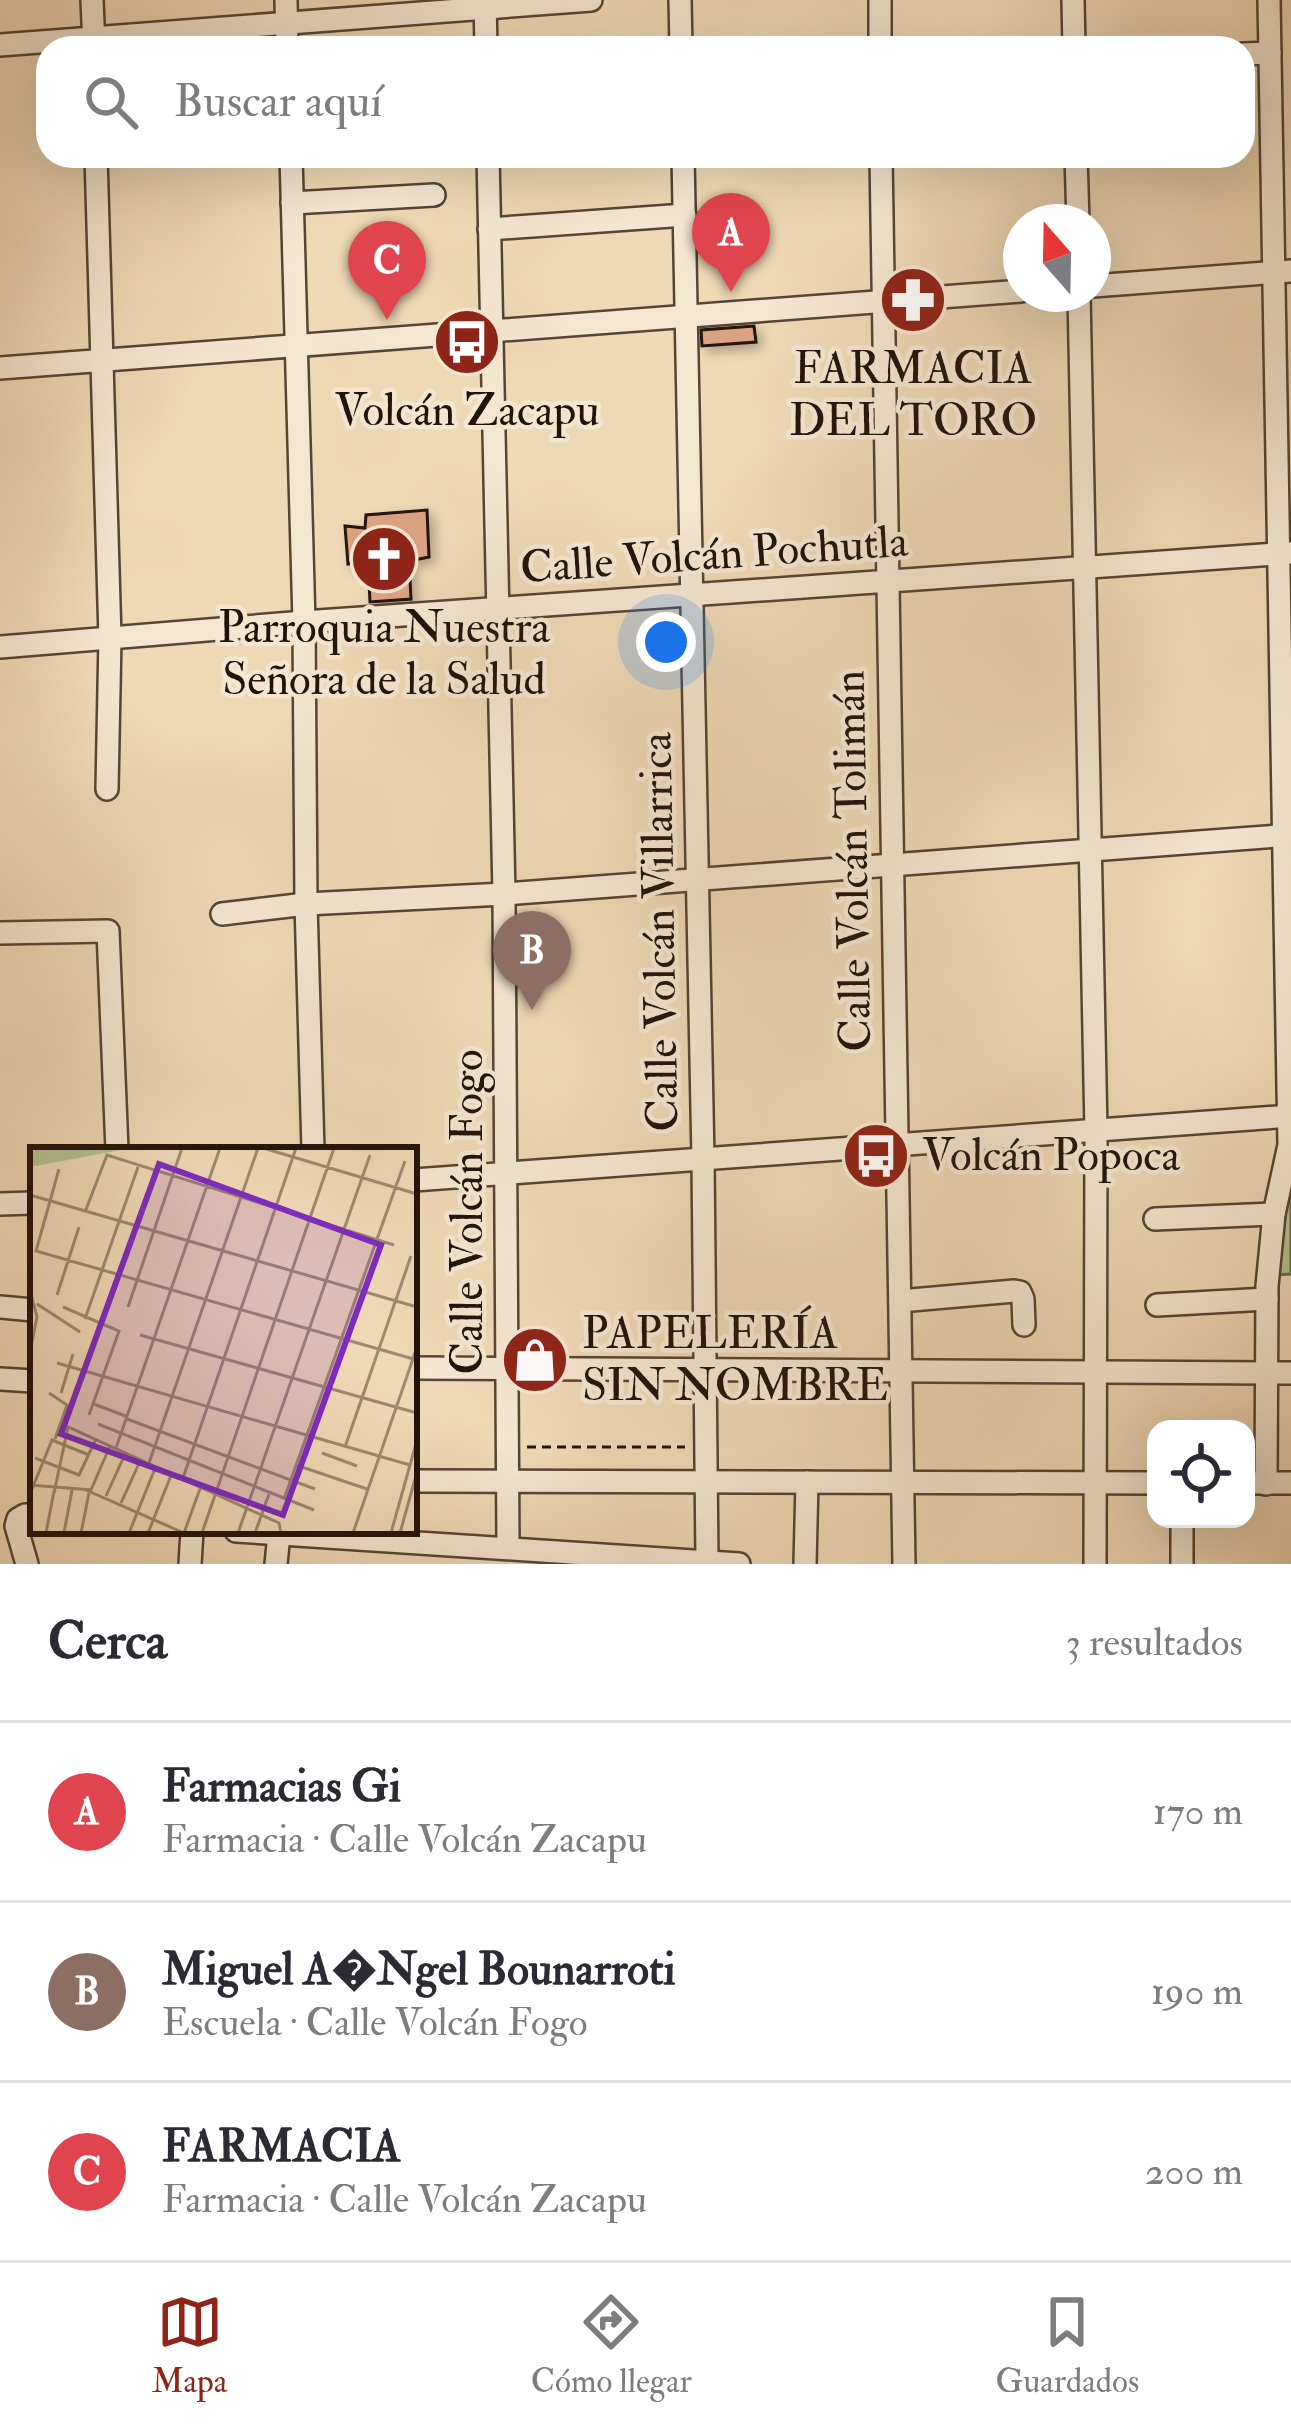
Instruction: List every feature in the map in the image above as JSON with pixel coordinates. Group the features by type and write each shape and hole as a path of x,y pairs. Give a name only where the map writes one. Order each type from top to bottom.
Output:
{"street":[{"path":"92,0 93,36"},
{"path":"135,36 286,11 591,0"},
{"path":"680,0 681,36"},
{"path":"880,0 880,36"},
{"path":"1073,0 1074,36"},
{"path":"1269,0 1283,272 1290,1116 1286,1167 1274,1214 1256,1484 1291,1484"},
{"path":"485,4 486,36"},
{"path":"0,45 36,44"},
{"path":"1255,54 1270,53"},
{"path":"96,168 110,638 107,789"},
{"path":"291,168 313,1147"},
{"name":"Calle Volcán Fogo","path":"488,168 504,895 508,1548"},
{"name":"Calle Volcán Villarrica","path":"683,168 707,1562"},
{"name":"Calle Volcán Tolimán","path":"880,168 904,1564"},
{"path":"1076,168 1077,204"},
{"path":"292,203 434,195"},
{"path":"489,229 685,215"},
{"path":"1111,285 1283,272"},
{"path":"0,368 1003,292"},
{"path":"1079,312 1096,1130 1095,1564"},
{"name":"Calle Volcán Pochutla","path":"0,647 1286,554"},
{"path":"222,914 306,904 504,895 1288,836"},
{"path":"0,933 108,931 117,1147"},
{"path":"417,1180 1290,1116"},
{"path":"0,1204 30,1203"},
{"path":"1155,1219 1274,1214"},
{"path":"1157,1305 1291,1285"},
{"path":"900,1301 1020,1292 1024,1325"},
{"path":"417,1368 1291,1372"},
{"path":"0,1379 30,1381"},
{"path":"417,1481 1147,1483"},
{"path":"805,1564 807,1482"},
{"path":"26,1517 16,1526 27,1564"},
{"path":"1182,1528 1182,1564"},
{"path":"190,1564 192,1534"},
{"path":"276,1564 278,1534"},
{"path":"320,1534 458,1555 508,1548 549,1557 739,1564"},
{"path":"367,1564 368,1540"}],"path":[{"path":"508,1448 705,1447"}],"green space":[{"path":"1291,1191 1291,1274 1277,1275 1281,1220"}],"building":[{"path":"754,326 756,342 702,346 701,330"},
{"name":"Parroquia Nuestra Señora de la Salud","path":"427,510 429,557 409,561 411,599 370,602 368,561 348,564 345,526 365,528 366,515"}],"place":[{"name":"Farmacias Gi","path":"731,292"},
{"name":"FARMACIA DEL TORO","path":"913,300"},
{"name":"FARMACIA","path":"387,320"},
{"name":"Volcán Zacapu","path":"467,342"},
{"name":"Parroquia Nuestra Señora de la Salud","path":"384,559"},
{"name":"Miguel A�Ngel Bounarroti","path":"532,1010"},
{"name":"Volcán Popoca","path":"876,1156"},
{"name":"PAPELERÍA SIN NOMBRE","path":"535,1360"}]}
